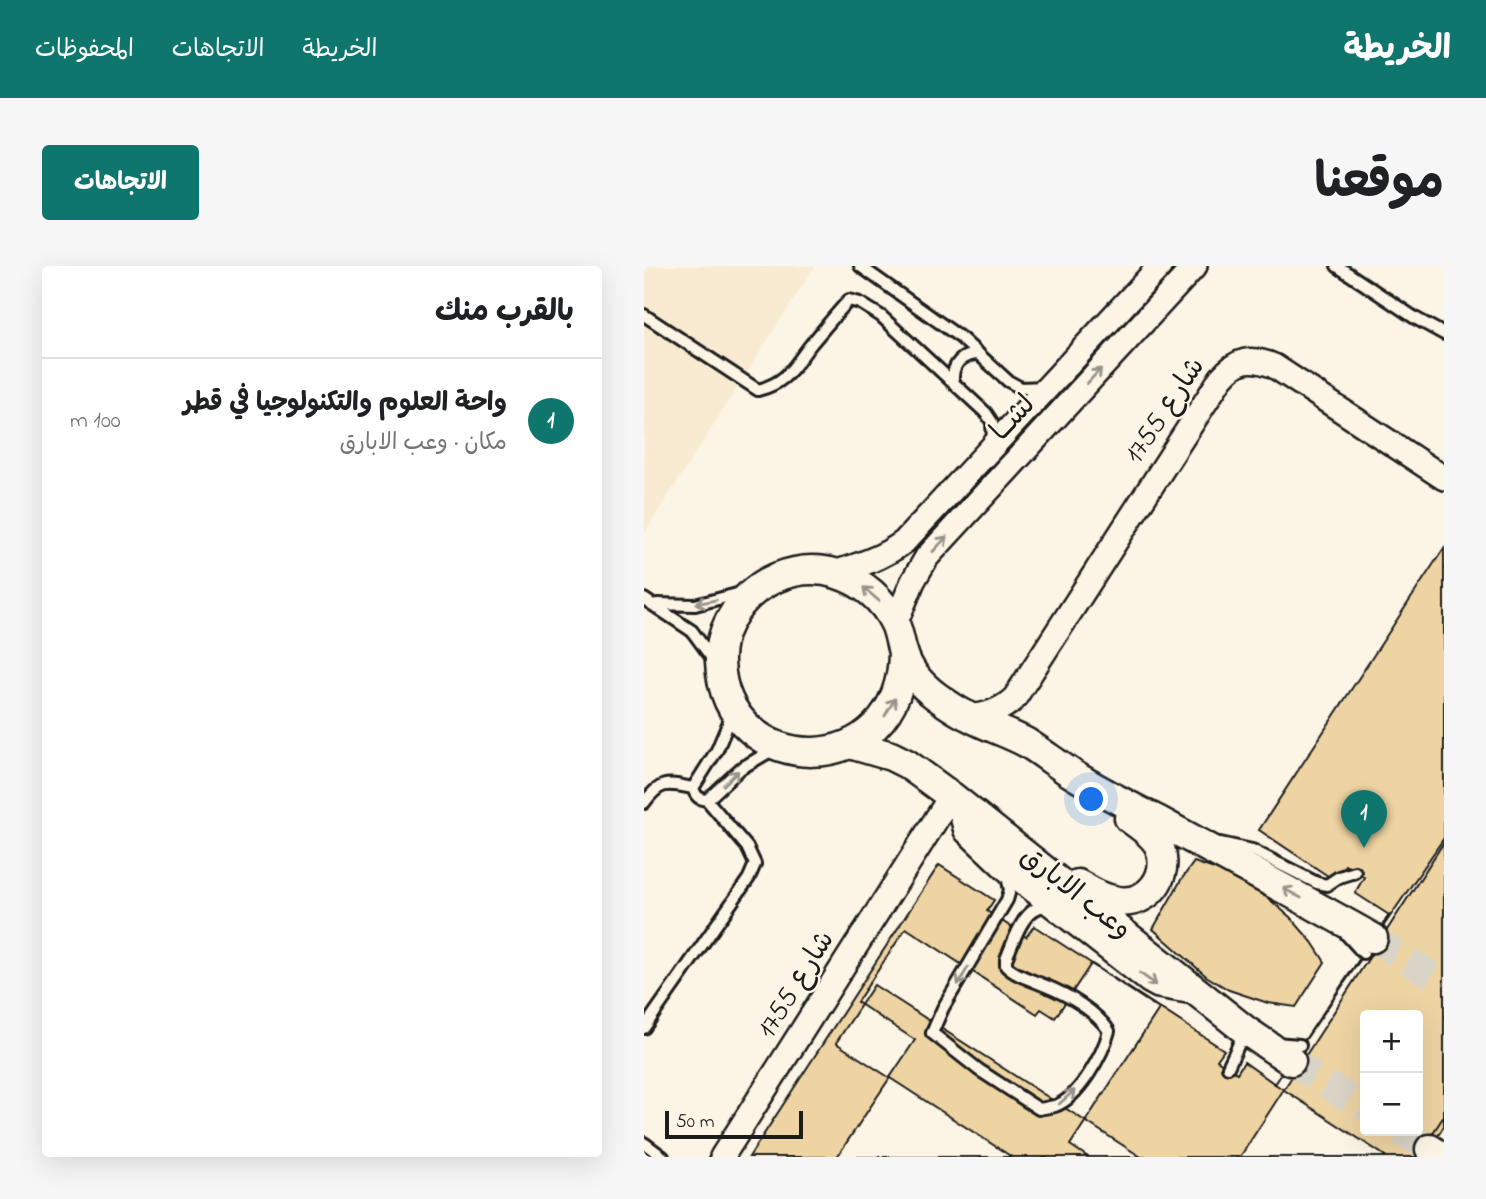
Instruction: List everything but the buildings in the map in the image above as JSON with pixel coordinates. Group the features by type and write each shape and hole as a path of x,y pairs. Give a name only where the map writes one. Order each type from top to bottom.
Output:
{"street":[{"name":"لشــا","path":"834,573 871,561 904,542 1160,266"},
{"name":"لشــا","path":"895,624 912,581 927,557 1195,266"},
{"name":"شارع 1755","path":"1014,699 1221,378 1238,362 1254,359 1274,366 1444,478"},
{"path":"903,652 899,690 880,722 866,735 850,744 830,751 810,753 779,746 753,732 734,709 722,679 720,659 730,620 741,603 756,588 774,578 813,570 834,573 853,580 870,591 884,606 895,624 903,652 923,686 968,717 1024,741 1076,776 1155,840 1159,848 1160,885 1131,901 1107,898 1015,862 966,831 945,831 921,844"},
{"path":"968,717 1003,709 1014,699"},
{"path":"1014,699 1012,724 1014,731 1024,741"},
{"name":"وعب الابارق","path":"850,744 907,764 955,799 1015,862 1199,993 1256,1037 1296,1053"},
{"path":"1076,776 1336,917 1368,946"},
{"path":"955,799 966,831"},
{"name":"شارع 1755","path":"722,1157 921,844 955,799"},
{"path":"1015,862 1054,906 1149,981 1158,986 1199,993"}],"lane":[{"path":"860,266 961,338 1015,386 1047,387"},
{"path":"1337,266 1444,334"},
{"path":"644,315 758,390 771,387 792,373 809,347 849,300 860,303 881,316 953,381 992,422 994,431 991,450"},
{"path":"953,381 958,360 964,356 979,354"},
{"path":"649,601 695,605 756,588"},
{"path":"649,601 701,641 715,661 722,679"},
{"path":"644,1028 749,878 755,864 747,847 707,800 695,795 694,788 718,750 734,709"},
{"path":"707,800 740,769 779,746"},
{"path":"644,803 656,787 670,783 694,788"},
{"path":"1194,840 1252,850 1326,885 1339,877 1356,872"},
{"path":"1015,862 1007,900 943,1008 932,1033 979,1070 1039,1109 1058,1105 1084,1081 1104,1049 1109,1031 1101,1018 1051,988 1012,971 1006,965 1006,959 1023,921 1042,905 1054,906"},
{"path":"1228,1067 1256,1037"},
{"path":"644,1143 663,1157"}],"shaded area":[{"path":"644,266 815,266 645,532 644,532"}],"tunnel":[{"path":"1373,938 1444,984"},
{"path":"1291,1061 1360,1106"},
{"path":"1408,1136 1430,1149"}],"place":[{"name":"واحة العلوم والتكنولوجيا في قطر","path":"1364,848"}]}
